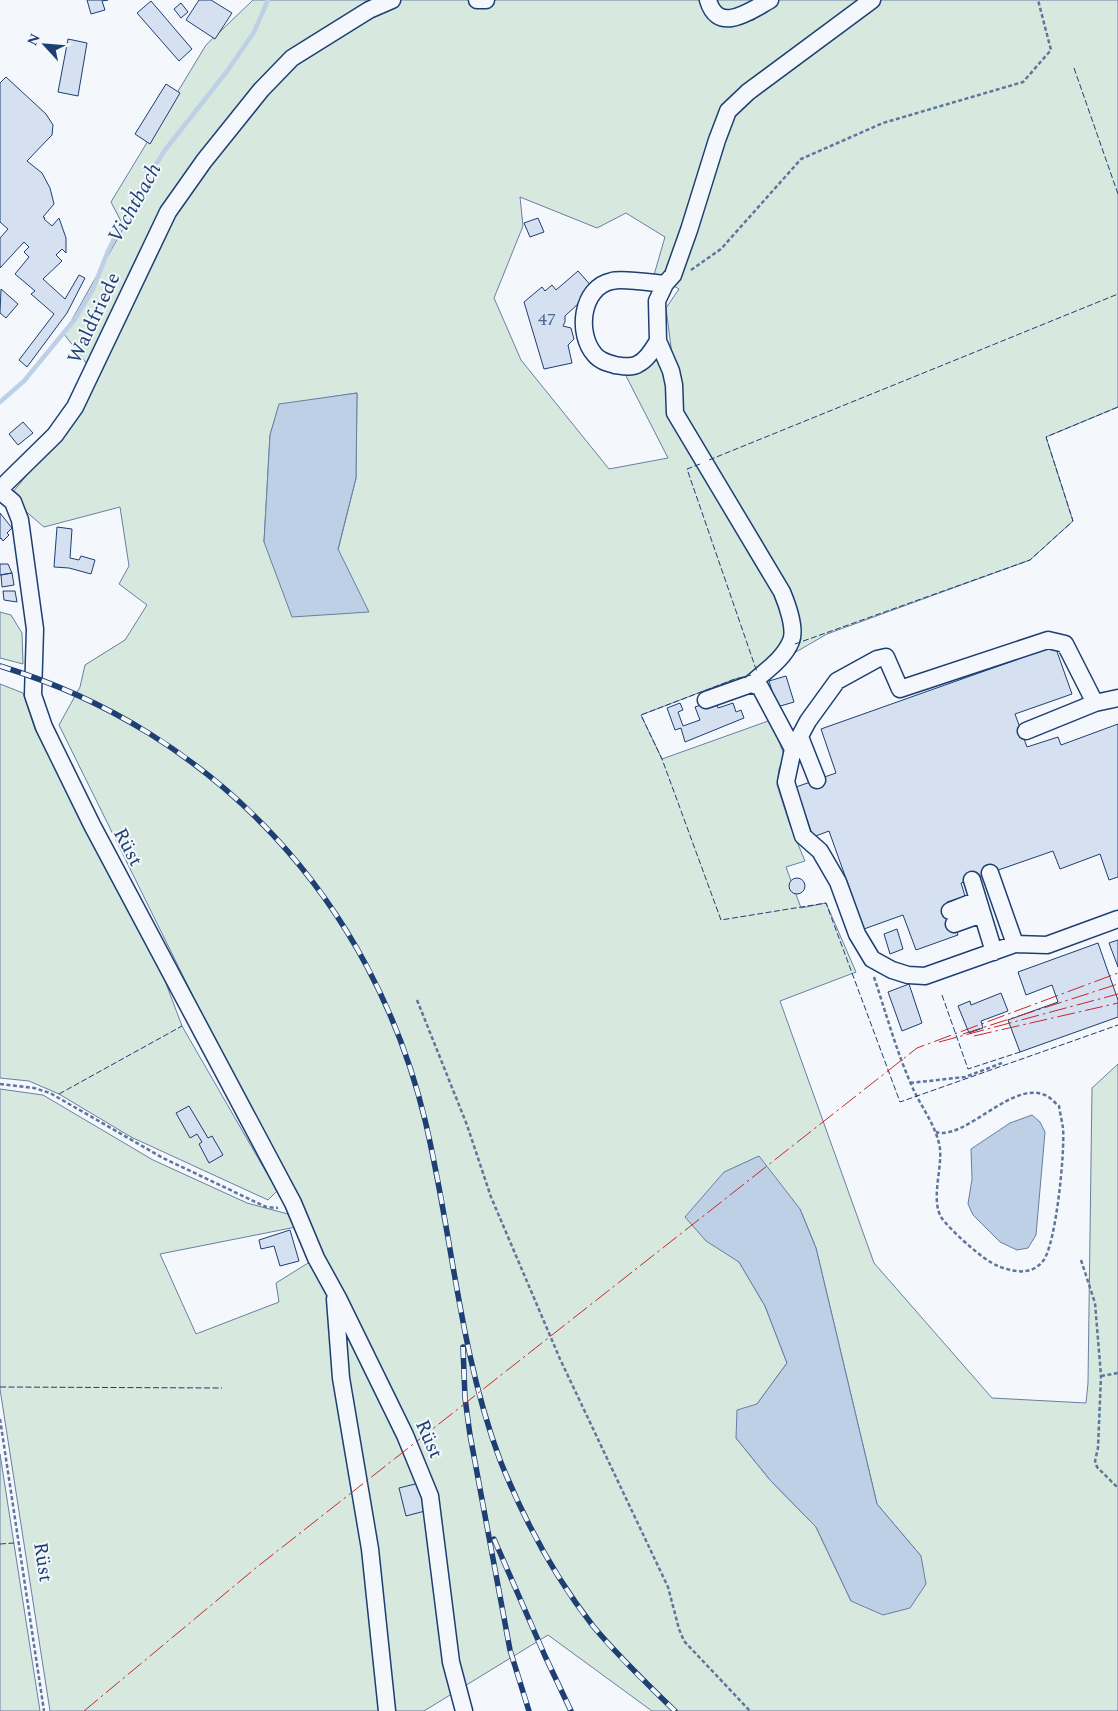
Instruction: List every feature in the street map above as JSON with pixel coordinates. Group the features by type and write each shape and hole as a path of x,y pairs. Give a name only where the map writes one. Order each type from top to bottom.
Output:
{"street":[{"name":"Waldfriede","path":"0,490 55,435 75,407 168,212 204,161 262,90 292,58 369,10 392,0"},
{"path":"476,0 486,0"},
{"path":"708,0 712,11 724,19 739,17 770,0"},
{"path":"706,700 750,684 784,654 792,640 788,606 782,592 674,413 672,371 658,341 657,301 665,284 673,274 728,111 748,92 872,0"},
{"path":"658,341 638,365 622,366 605,362 595,354 589,344 584,331 583,319 593,294 602,285 612,280 665,284"},
{"name":"Rüst","path":"0,490 13,502 20,520 35,630 33,695 44,727 92,825 293,1203 316,1258 334,1290 405,1435 430,1496 451,1662 464,1711"},
{"path":"1095,703 1065,644 1048,640 900,689 886,656 837,681 808,721 797,743 786,782 803,836 820,852 838,882 857,934 872,959 892,970 908,975 925,976 1015,944 1048,945 1118,919"},
{"path":"750,684 760,687 797,743 816,780"},
{"path":"1026,731 1095,703 1118,698"},
{"path":"990,873 1015,944"},
{"path":"972,880 994,952"},
{"path":"952,918 980,907"},
{"path":"334,1290 341,1378 370,1549 387,1711"}],"path":[{"path":"691,270 721,249 801,159 883,123 1023,82 1051,50 1038,0"},
{"path":"872,959 873,973 910,1084 936,1132 940,1150 937,1205 941,1216 980,1256 993,1264 1021,1272 1032,1270 1042,1262 1053,1236 1063,1129 1059,1106 1046,1095 1030,1092 1007,1100 961,1128 942,1134 936,1132"},
{"path":"417,1000 467,1125 491,1197 560,1359 668,1586 684,1641 750,1711"},
{"path":"910,1084 965,1077 1002,1063"},
{"path":"0,1084 34,1088 50,1093 163,1158 266,1207 283,1208 293,1203"},
{"path":"1081,1260 1095,1303 1101,1376 1098,1448 1095,1461 1097,1467 1118,1488"},
{"path":"1101,1376 1118,1373"},
{"name":"Rüst","path":"0,1419 44,1711"}],"shaded area":[{"path":"253,0 1118,0 1118,407 1046,437 1073,521 1030,560 827,634 758,674 735,679 641,715 662,759 771,720 784,755 779,769 777,785 790,825 805,861 786,867 801,908 826,903 856,972 780,1001 874,1263 992,1398 1086,1403 1088,1383 1092,1088 1118,1064 1118,1711 652,1711 548,1635 424,1711 50,1711 0,1389 0,1089 43,1095 153,1160 247,1203 288,1214 296,1227 160,1254 196,1334 279,1302 276,1283 321,1255 59,725 80,687 85,665 125,640 147,605 119,584 129,566 120,507 44,527 9,497 56,439 87,364 64,334 124,227 111,202 206,45","holes":["520,197 597,228 626,213 665,237 654,275 679,289 666,308 672,355 623,370 668,458 609,469 521,360 494,298 523,226","357,393 356,478 338,550 264,542 270,435 279,405","800,1209 816,1248 877,1504 921,1556 851,1601 816,1527 770,1480 736,1438 757,1404 787,1363 765,1306 739,1262"]},
{"path":"0,612 11,615 22,633 23,664 0,658"},
{"path":"0,684 23,693 35,729 135,901 182,1026 277,1191 268,1200 131,1137 59,1094 29,1081 0,1078"},
{"path":"0,1454 40,1711 0,1711"}],"water":[{"path":"357,393 356,478 338,549 369,612 292,617 264,542 270,435 279,404"},
{"path":"1032,1115 1040,1122 1045,1132 1036,1235 1028,1248 1017,1250 1000,1242 973,1215 968,1204 972,1179 971,1149 1010,1123"},
{"path":"759,1156 800,1209 816,1248 877,1504 921,1556 926,1584 910,1608 883,1615 851,1601 816,1527 770,1480 736,1438 737,1410 757,1404 787,1363 765,1306 739,1262 706,1241 685,1217 724,1172"}],"building":[{"path":"87,0 108,0 102,1 105,10 91,14"},
{"path":"199,0 211,0 232,13 215,39 186,20"},
{"path":"151,1 192,49 179,61 137,13"},
{"path":"181,3 188,12 181,18 174,9"},
{"path":"68,39 87,43 78,96 58,92"},
{"path":"6,77 46,114 53,125 52,135 27,161 42,173 50,188 54,204 43,217 44,219 52,226 59,218 66,238 66,253 62,249 56,255 62,261 43,279 65,299 79,275 85,278 67,313 27,367 19,360 54,314 31,294 35,291 15,274 29,257 24,252 29,247 24,242 0,268 0,238 8,229 0,222 0,83"},
{"path":"166,84 180,93 150,144 135,134"},
{"path":"538,218 544,232 530,237 524,223"},
{"path":"578,271 594,289 565,316 563,326 571,328 574,339 568,345 572,363 544,369 524,302 542,287 545,291 552,285 556,290"},
{"path":"1,289 18,304 6,318 0,313"},
{"path":"23,422 33,433 18,445 9,434"},
{"path":"0,513 12,528 7,533 9,535 3,541 0,539"},
{"path":"57,527 72,529 70,558 79,560 81,556 95,560 91,574 69,568 54,567"},
{"path":"0,564 8,564 12,573 0,575"},
{"path":"12,573 14,585 2,587 1,575"},
{"path":"3,591 15,591 17,602 4,600"},
{"path":"1055,646 1072,694 1015,714 1027,747 1058,737 1061,745 1118,724 1118,877 1109,880 1100,854 1060,869 1053,851 961,883 965,896 947,902 958,935 916,950 903,915 864,929 829,831 813,837 796,787 836,773 821,729"},
{"path":"786,676 794,702 777,707 769,681"},
{"path":"715,700 718,708 733,703 736,712 741,710 744,718 685,742 681,728 675,730 667,708 680,703 683,710 678,712 683,726 700,720 695,707"},
{"path":"797,878 805,886 797,894 789,886"},
{"path":"897,929 903,949 890,954 884,934"},
{"path":"1118,940 1118,967 1109,943"},
{"path":"1098,943 1118,1000 1118,1017 1020,1052 1008,1020 1058,1002 1052,985 1026,995 1018,972"},
{"path":"909,984 922,1023 902,1031 888,992"},
{"path":"1001,993 1008,1011 981,1021 983,1028 969,1033 958,1006 970,1001 971,1005"},
{"path":"189,1106 208,1138 212,1136 223,1155 209,1163 199,1144 202,1142 197,1134 190,1138 176,1113"},
{"path":"290,1230 299,1261 280,1266 274,1246 261,1249 259,1240"},
{"path":"419,1483 425,1511 406,1516 399,1488"}],"waterway":[{"name":"Vichtbach","path":"0,402 24,381 75,319 93,289 108,251 133,201 165,150 228,70 254,32 268,0"}],"railway":[{"path":"0,666 78,695 150,734 215,781 274,836 324,898 367,966 400,1040 425,1120 465,1334 475,1376 486,1418 509,1482 540,1546 579,1607 612,1648 675,1711"},
{"path":"463,1347 465,1398 470,1435 510,1650 529,1711"},
{"path":"494,1539 571,1711"}],"fence":[{"path":"1074,68 1118,194"},
{"path":"709,460 1118,294"},
{"path":"795,644 1030,560 1073,521 1046,437 1118,407"},
{"path":"700,464 687,469 757,672"},
{"path":"751,675 735,679 641,715 662,759 721,920 826,903 900,1102 1118,1025"},
{"path":"942,995 968,1069 1020,1052"},
{"path":"59,1094 182,1026"},
{"path":"0,1387 222,1388"},
{"path":"0,1544 14,1543"}],"power":[{"path":"84,1711 257,1567 917,1048 1118,973"},
{"path":"963,1034 1118,984"},
{"path":"939,1042 1118,994"},
{"path":"974,1036 1118,1003"}]}
